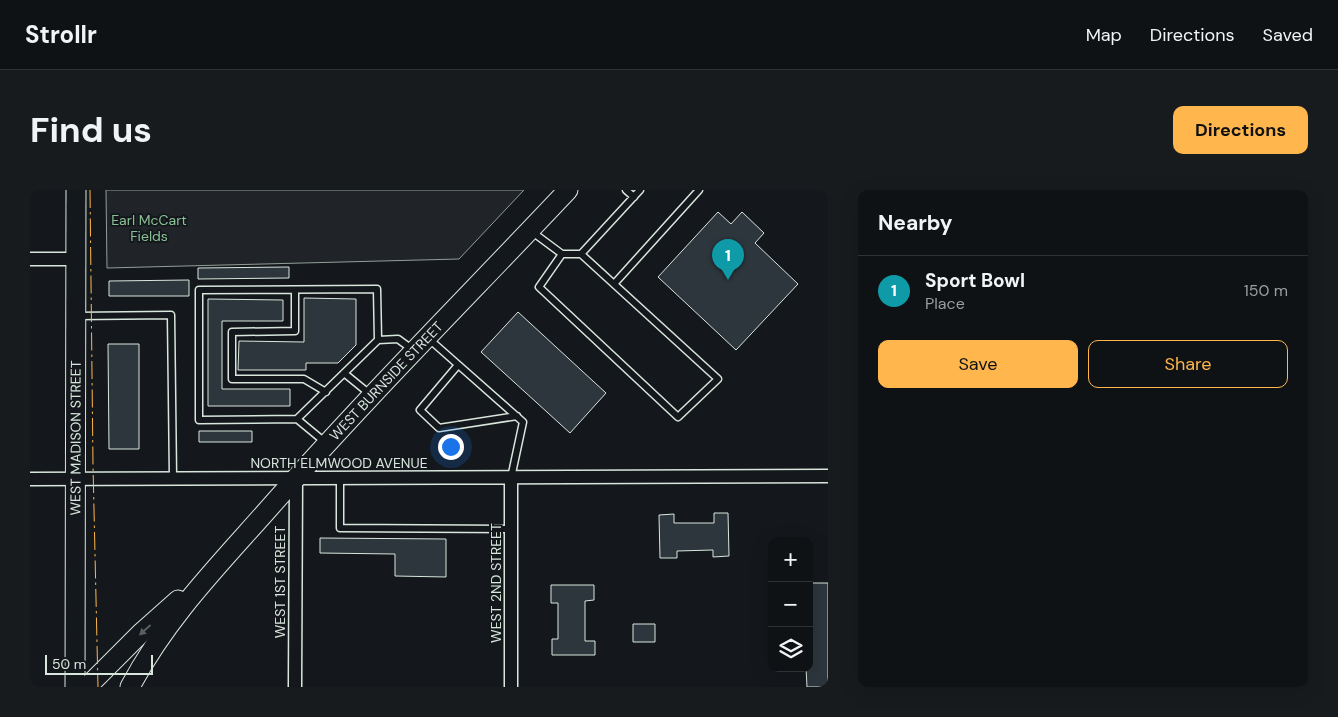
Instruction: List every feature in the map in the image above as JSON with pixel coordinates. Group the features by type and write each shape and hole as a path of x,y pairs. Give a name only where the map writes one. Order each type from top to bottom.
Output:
{"main road":[{"name":"WEST MADISON STREET","path":"75,687 76,190"},
{"name":"WEST BURNSIDE STREET","path":"130,687 150,652 208,575 296,477 568,190"},
{"name":"WEST BURNSIDE STREET","path":"87,687 142,632 208,575"}],"street":[{"path":"30,259 76,259"},
{"name":"NORTH ELMWOOD AVENUE","path":"30,479 828,476"},
{"name":"WEST 1ST STREET","path":"295,687 296,477"},
{"name":"WEST 2ND STREET","path":"511,478 511,687"}],"lane":[{"path":"626,190 634,197"},
{"path":"580,254 640,190"},
{"path":"614,284 699,190"},
{"path":"530,230 562,254 580,254 718,379 678,418 539,287 562,254"},
{"path":"327,444 297,419 199,420 199,290 377,289 378,340"},
{"path":"295,290 295,331 232,332 232,379 304,379 326,392"},
{"path":"76,316 171,315 174,478"},
{"path":"297,419 378,340 398,339 421,345 458,365 523,422 511,478"},
{"path":"458,365 420,410 439,428 517,416"},
{"path":"344,373 372,396"},
{"path":"340,478 340,528 511,528"}],"green space":[{"name":"Earl McCart Fields","path":"106,190 524,190 459,259 107,268"}],"building":[{"path":"718,212 731,224 742,212 764,233 755,243 798,284 736,350 658,277"},
{"path":"289,267 289,278 198,279 198,268"},
{"path":"189,280 189,296 109,296 109,281"},
{"path":"304,298 356,299 356,345 338,363 306,363 306,370 238,370 239,341 304,342"},
{"path":"208,299 283,300 283,321 222,321 222,389 290,389 290,406 208,406"},
{"path":"518,312 606,393 570,433 481,352"},
{"path":"108,344 139,344 139,449 109,449"},
{"path":"199,431 252,431 252,442 199,442"},
{"path":"714,513 728,513 729,556 713,557 713,550 677,551 677,558 660,558 659,515 674,514 674,523 714,523"},
{"path":"320,538 446,539 446,577 395,576 395,554 320,553"},
{"path":"813,583 828,583 828,687 807,687 806,672 813,672"},
{"path":"551,585 594,585 594,600 585,601 585,641 595,641 595,655 552,655 552,639 558,639 558,603 551,603"},
{"path":"633,624 655,624 655,642 633,642"}],"power":[{"path":"90,190 98,687"}],"place":[{"name":"Sport Bowl","path":"728,280"}]}
